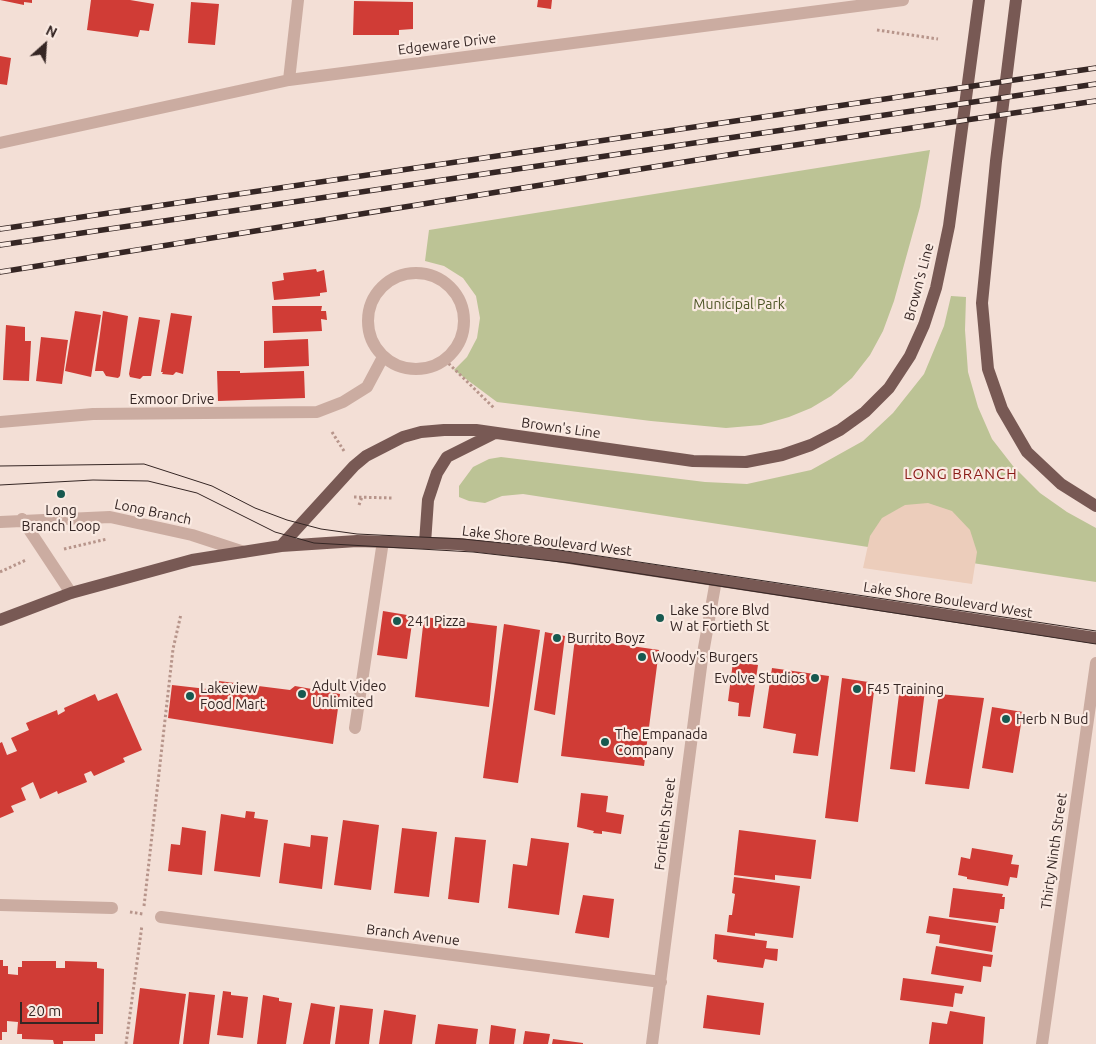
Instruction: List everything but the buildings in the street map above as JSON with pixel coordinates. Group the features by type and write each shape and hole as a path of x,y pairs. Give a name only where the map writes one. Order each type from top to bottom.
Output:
{"main road":[{"name":"Brown's Line","path":"281,546 354,466 373,452 403,437 421,432 444,430 494,433 693,462 746,462 782,455 812,445 840,430 865,412 889,388 910,356 924,325 936,288 950,226 979,0"},
{"path":"1016,0 996,161 982,304 986,349 993,384 1002,409 1027,452 1061,484 1096,506"},
{"path":"425,543 428,500 437,473 448,457 494,433"},
{"name":"Lake Shore Boulevard West","path":"0,620 70,593 192,560 281,546 322,542 383,541 544,554 1096,638"}],"street":[{"path":"289,80 298,0"},
{"name":"Edgeware Drive","path":"0,143 289,80 902,0"},
{"path":"411,273 425,273 438,278 449,286 458,297 463,310 462,338 455,350 445,360 430,368 414,370 398,366 383,358 374,347 369,334 367,320 369,306 385,283 411,273"},
{"name":"Exmoor Drive","path":"0,422 93,414 317,412 343,402 366,388 383,358"},
{"name":"Long Branch","path":"0,522 110,517 192,535 244,552"},
{"path":"22,520 70,593"},
{"path":"355,728 383,541"},
{"name":"Fortieth Street","path":"652,1044 702,659 716,580"},
{"name":"Thirty Ninth Street","path":"1042,1044 1096,663"},
{"path":"0,905 112,908"},
{"name":"Branch Avenue","path":"161,917 660,982"}],"path":[{"path":"877,30 938,39"},
{"path":"445,360 494,408"},
{"path":"332,432 346,454"},
{"path":"359,505 362,496"},
{"path":"351,497 393,498"},
{"path":"62,550 110,538"},
{"path":"0,572 29,558"},
{"path":"126,1044 143,914 173,649 181,614"}],"green space":[{"name":"Municipal Park","path":"930,150 920,207 894,301 883,331 870,355 852,378 831,396 811,408 761,425 726,428 651,421 497,402 454,370 467,357 477,338 480,318 476,296 463,278 444,266 425,261 429,230"},
{"path":"951,296 966,297 965,330 968,372 978,407 992,439 1013,466 1040,493 1067,512 1096,528 1096,582 523,494 502,496 485,503 469,501 459,497 459,486 473,467 489,459 501,457 705,482 747,484 811,470 863,441 893,413 924,374 944,326"}],"shaded area":[{"path":"928,503 952,511 970,530 977,552 972,584 863,568 870,536 882,518 905,505"}],"tram line":[{"path":"0,466 144,464 212,486 255,508 287,520 321,529 357,534 463,539 533,546 1096,631"},
{"path":"0,485 93,480 148,481 197,493 275,532 314,543 473,552 570,563 1096,644"}],"railway":[{"path":"0,229 1096,68"},
{"path":"0,245 1096,84"},
{"path":"0,272 734,154 1096,101"}],"place":[{"name":"Long Branch Loop","path":"61,494"},
{"name":"Lake Shore Blvd W at Fortieth St","path":"660,618"},
{"name":"241 Pizza","path":"397,621"},
{"name":"Burrito Boyz","path":"557,638"},
{"name":"Woody's Burgers","path":"642,657"},
{"name":"Evolve Studios","path":"815,678"},
{"name":"F45 Training","path":"857,689"},
{"name":"Adult Video Unlimited","path":"302,694"},
{"name":"Lakeview Food Mart","path":"190,696"},
{"name":"Herb N Bud","path":"1006,719"},
{"name":"The Empanada Company","path":"605,742"}],"district":[{"name":"LONG BRANCH","path":"961,474"}]}
